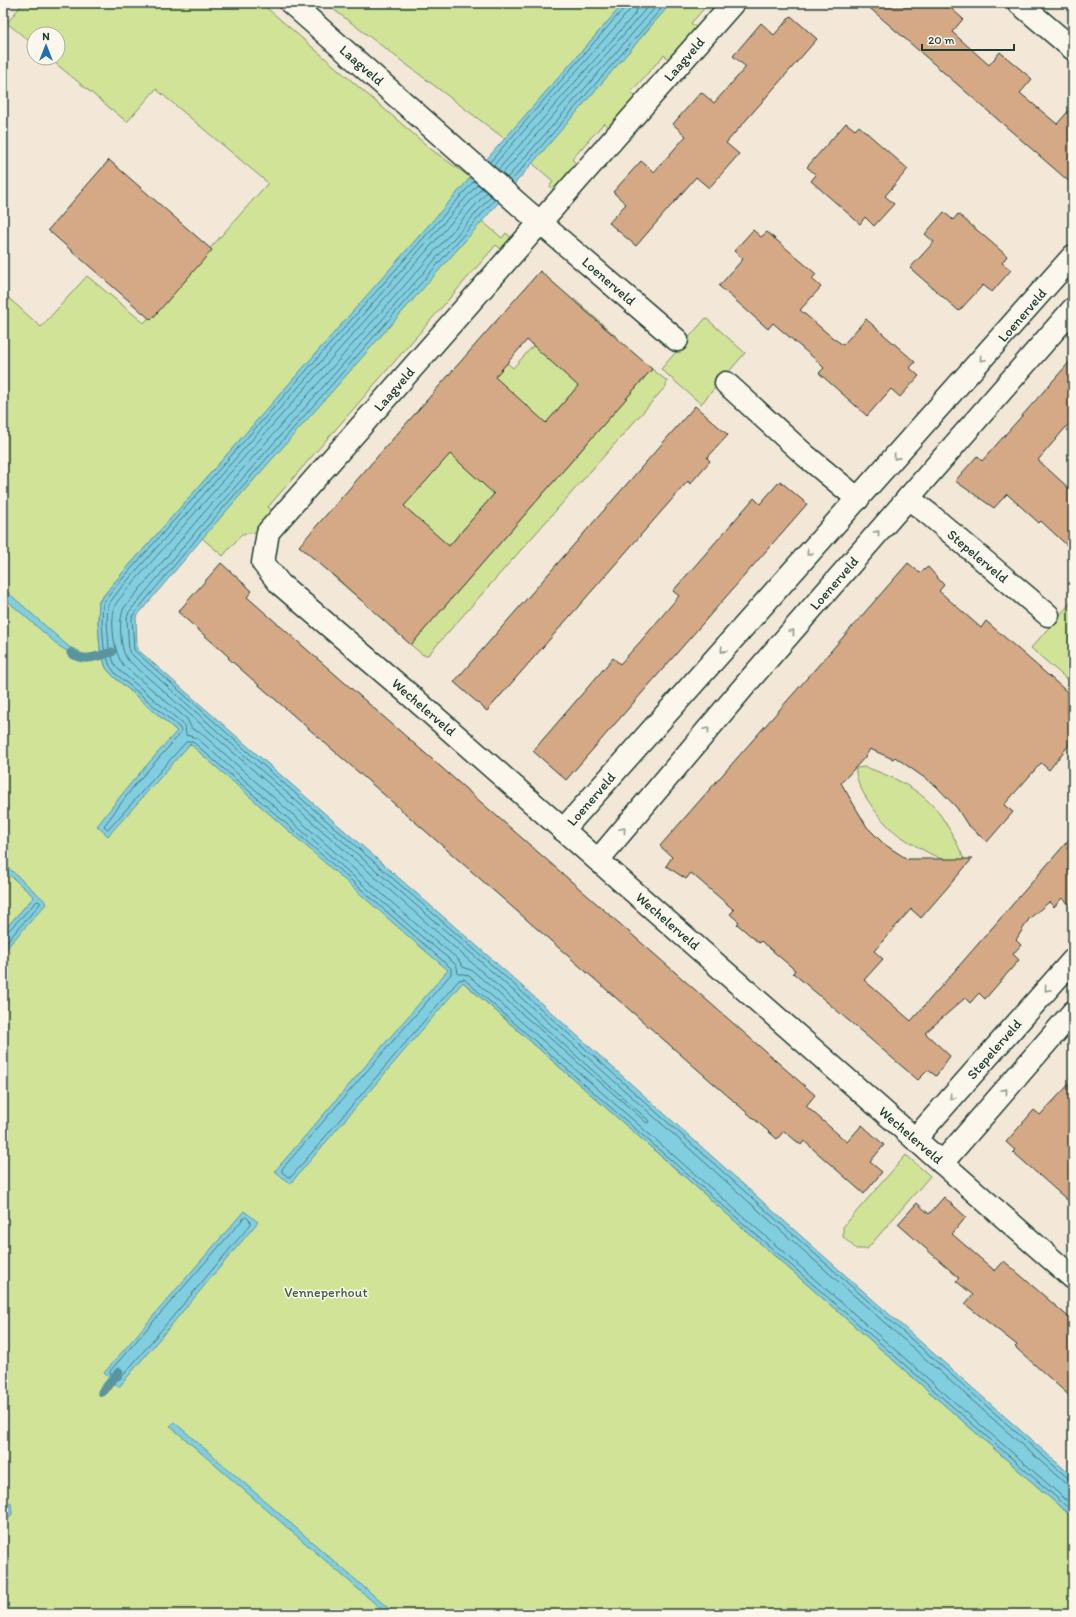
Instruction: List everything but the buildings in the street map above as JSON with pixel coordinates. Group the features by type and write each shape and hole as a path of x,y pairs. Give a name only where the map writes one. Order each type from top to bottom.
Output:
{"street":[{"name":"Laagveld","path":"291,3 541,223"},
{"name":"Laagveld","path":"263,563 268,532 733,3"},
{"path":"1019,3 1073,49"},
{"name":"Loenerveld","path":"541,223 677,340"},
{"name":"Loenerveld","path":"563,830 1073,256"},
{"name":"Loenerveld","path":"598,860 752,677 1073,309"},
{"path":"726,383 806,456 858,499"},
{"name":"Stepelerveld","path":"908,498 1048,615"},
{"name":"Wechelerveld","path":"263,563 280,584 410,695 1073,1278"},
{"name":"Stepelerveld","path":"915,1139 1073,960"},
{"path":"942,1163 1073,1012"}],"green space":[{"name":"Venneperhout","path":"23,3 261,3 432,150 471,178 99,601 98,622 100,649 106,668 113,676 1073,1518 1073,1614 3,1614 3,942 30,901 3,931 3,293 41,327 87,276 144,323 268,183 156,89 127,122 59,66 66,66 66,26 26,26 26,38 7,23"},
{"path":"325,3 624,3 505,139"},
{"path":"671,3 709,3 691,23 697,28 670,60 664,55 631,92 637,97 610,128 604,123 572,159 577,165 556,188 553,189 550,186 553,181 532,163"},
{"path":"482,221 502,238 506,233 512,238 503,251 496,245 268,507 274,512 256,532 242,534 223,556 202,538"},
{"path":"574,299 619,339 558,409 504,483 384,620 332,575 467,408 507,363 513,368 533,346 527,340 546,318 552,324"},
{"path":"706,318 745,353 701,404 661,369"},
{"path":"652,369 667,381 666,386 428,655 423,655 411,645"},
{"path":"1073,600 1073,679 1070,682 1031,648"},
{"path":"865,767 897,780 926,799 941,816 954,837 964,859 951,861 943,859 910,842 890,828 873,808 859,783 856,775 856,768"},
{"path":"906,1155 930,1176 867,1249 856,1249 843,1237 843,1227"}],"water":[{"path":"624,3 671,3 479,225 206,534 136,617 137,649 486,954 1073,1477 1073,1518 463,982 290,1184 275,1171 448,970 190,744 108,836 97,826 131,783 177,731 113,676 106,668 100,649 98,622 99,602 113,584"},
{"path":"3,588 69,647 79,651 81,660 59,646 3,597"},
{"path":"3,863 44,900 46,904 3,952 3,931 34,897 3,869"},
{"path":"244,1211 258,1222 119,1387 104,1373"},
{"path":"174,1422 395,1614 387,1614 170,1426"},
{"path":"3,1502 11,1503 12,1514 3,1525"}],"waterway":[{"path":"71,653 81,658 91,658 112,652"},
{"path":"102,1392 119,1372"}]}
